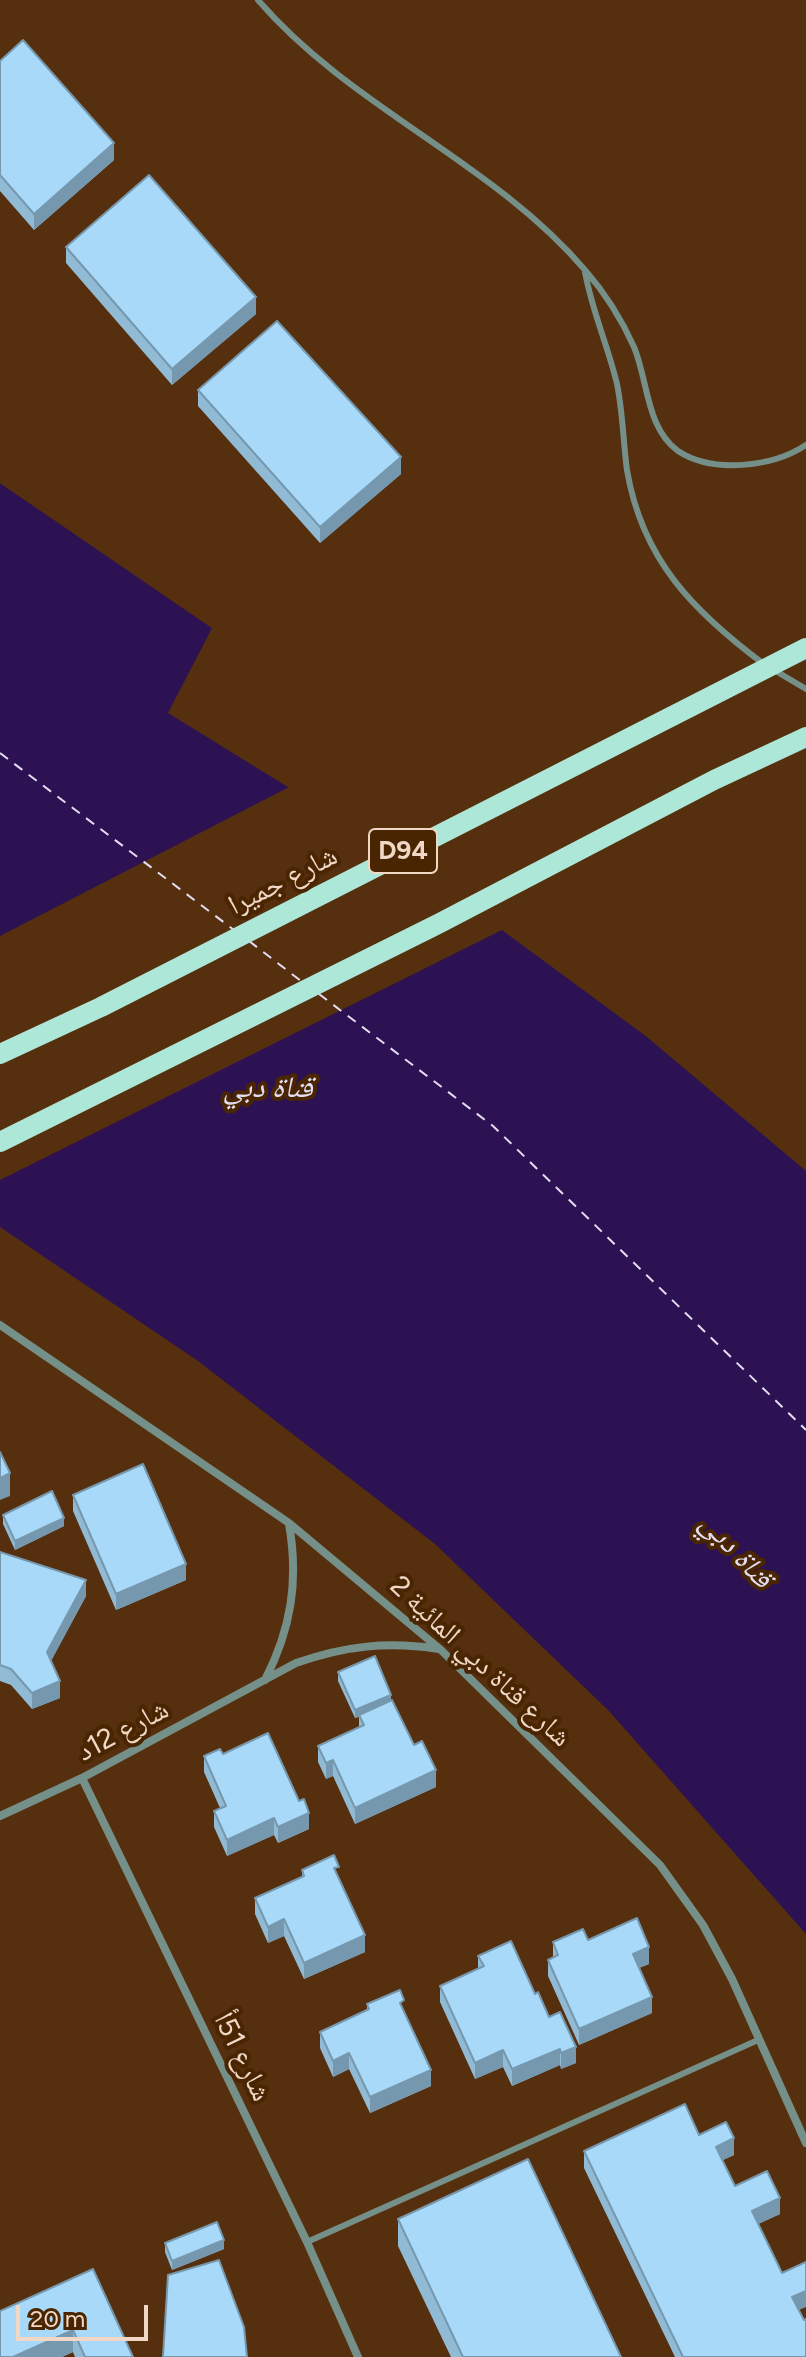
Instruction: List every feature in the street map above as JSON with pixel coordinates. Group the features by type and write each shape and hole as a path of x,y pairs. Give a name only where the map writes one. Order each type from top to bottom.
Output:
{"main road":[{"name":"شارع جميرا","path":"0,1054 101,1007 806,648"},
{"path":"0,1142 806,737"}],"street":[{"name":"شارع قناة دبي المائية 2","path":"0,1325 289,1523 441,1650 660,1865 703,1925 806,2143"},
{"path":"264,1681 280,1651 295,1589 289,1523"},
{"name":"شارع 12د","path":"0,1816 82,1778 296,1663 343,1648 404,1644 441,1650"},
{"name":"شارع 51أ","path":"82,1778 307,2242 358,2357"}],"lane":[{"path":"258,0 326,66 521,205 584,269 621,321 643,370 656,424 679,451 708,462 738,465 767,461 806,445"},
{"path":"584,269 589,299 616,382 627,471 636,507 663,567 688,601 725,635 766,666 806,689"},
{"path":"307,2242 758,2040"}],"water":[{"name":"قناة دبي","path":"0,483 212,628 168,713 411,863 647,1037 806,1171 806,1934 608,1710 435,1544 198,1361 0,1227"}],"pier":[{"path":"0,479 216,626 212,628 0,483"},
{"path":"293,785 413,859 506,928 0,1180 0,936"}],"building":[{"path":"23,40 114,143 34,214 0,175 0,61"},
{"path":"149,175 256,297 172,369 66,247"},
{"path":"277,321 401,457 320,527 198,390"},
{"path":"0,1452 10,1473 0,1478"},
{"path":"143,1464 186,1564 116,1594 73,1495"},
{"path":"52,1491 64,1518 15,1541 3,1515"},
{"path":"0,1552 86,1580 47,1652 60,1681 32,1693 11,1669 0,1665"},
{"path":"375,1656 391,1695 355,1710 338,1672"},
{"path":"392,1700 414,1745 422,1741 436,1770 355,1808 333,1760 326,1763 318,1746 364,1725 359,1715"},
{"path":"268,1733 299,1801 304,1799 309,1813 278,1827 274,1818 227,1840 214,1811 226,1806 204,1756 220,1749 223,1754"},
{"path":"334,1855 339,1867 334,1868 365,1935 304,1963 284,1919 268,1927 255,1898 304,1876 302,1870"},
{"path":"637,1918 649,1947 633,1954 652,1997 579,2029 548,1960 558,1955 553,1942 583,1929 588,1940"},
{"path":"511,1941 549,2017 560,2012 576,2047 561,2053 560,2049 512,2069 503,2050 475,2063 440,1986 484,1966 478,1956"},
{"path":"400,1990 404,2000 400,2003 431,2070 370,2097 349,2053 333,2061 320,2032 369,2009 367,2004"},
{"path":"685,2104 699,2135 726,2122 734,2138 716,2147 735,2186 767,2171 780,2198 752,2211 782,2273 806,2262 806,2291 792,2297 806,2319 806,2357 683,2357 584,2151"},
{"path":"528,2159 621,2357 463,2357 398,2219"},
{"path":"217,2222 224,2240 172,2261 165,2243"},
{"path":"219,2260 244,2327 247,2357 163,2357 168,2275"},
{"path":"93,2269 133,2357 85,2357 73,2330 13,2357 0,2357 0,2311"}],"ferry route":[{"path":"0,753 234,930"},
{"path":"249,941 301,981"},
{"path":"319,994 493,1126 806,1430"}]}
